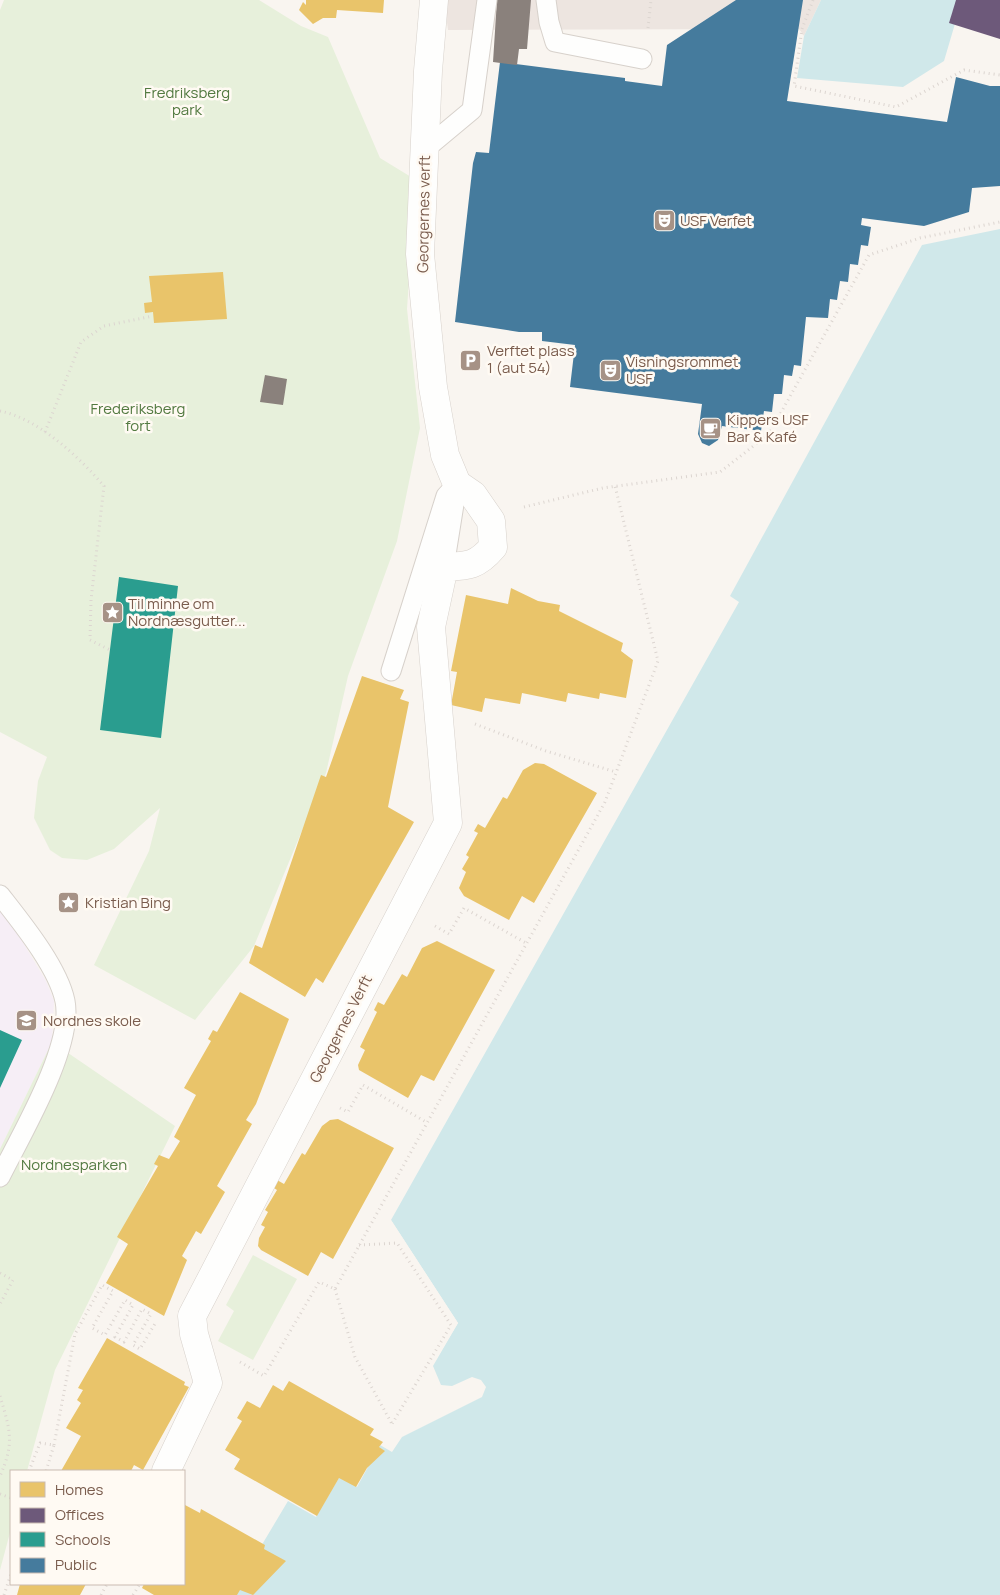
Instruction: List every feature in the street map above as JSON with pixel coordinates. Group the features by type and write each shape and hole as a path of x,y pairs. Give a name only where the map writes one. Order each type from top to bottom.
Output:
{"street":[{"name":"Georgernes verft","path":"434,0 424,150 420,254 433,387 445,455 457,484 473,495 491,521 493,546 484,558 470,566 444,568"},
{"name":"Georgernes Verft","path":"166,1470 208,1383 192,1316 448,822 431,627 444,568"}],"lane":[{"path":"424,150 472,110 487,0"},
{"path":"546,0 549,22 555,42 642,59"},
{"path":"444,568 457,484"},
{"path":"392,671 446,496 457,484"},
{"path":"0,895 28,931 58,980 65,1000 67,1021 52,1070 0,1177"}],"path":[{"path":"813,0 802,29 792,86 896,107 964,70 1000,75"},
{"path":"519,509 615,486 720,472 768,434 869,255 920,238 1000,222"},
{"path":"45,432 81,342 104,326 153,316"},
{"path":"0,412 45,432 82,460 104,486 91,600 90,640 110,650"},
{"path":"358,1245 398,1243 451,1325 392,1424 355,1357 335,1289 358,1245 426,1122 605,802 658,661 615,486"},
{"path":"439,709 546,751 616,772"},
{"path":"449,934 464,908 526,943"},
{"path":"348,1112 363,1086 426,1122"},
{"path":"0,1274 13,1280 0,1304"},
{"path":"267,1371 320,1282 335,1289"},
{"path":"46,1470 54,1444 75,1334 102,1285 113,1291 92,1328 105,1335 125,1300 133,1305 116,1337 124,1342 142,1309 151,1314 133,1345 140,1349 160,1314"},
{"path":"0,1396 10,1430 9,1456 0,1476"},
{"path":"29,1470 40,1443 54,1444"},
{"path":"4,1595 10,1577"}],"shaded area":[{"path":"444,0 821,0 804,36 799,29 448,30"},
{"name":"Nordnes skole","path":"0,911 19,936 46,981 54,1001 52,1042 0,1149"}],"green space":[{"path":"4,0 259,0 301,26 328,37 380,158 416,180 407,309 420,428 397,541 348,676 326,773 254,946 195,1020 94,965 149,851 160,808 114,849 87,860 62,858 50,850 34,818 38,781 47,757 0,732 0,10"},
{"name":"Nordnesparken","path":"52,1042 175,1126 55,1370 27,1470 10,1470 10,1533 0,1570 0,1149"},
{"path":"253,1255 297,1279 253,1360 218,1341 234,1311 226,1305"}],"water":[{"path":"821,0 962,0 944,61 903,87 797,78 804,36"},
{"path":"1000,229 1000,1595 232,1595 288,1501 316,1517 340,1476 357,1487 380,1445 392,1452 402,1437 482,1397 486,1387 481,1380 472,1377 452,1386 441,1385 433,1366 458,1323 391,1220 739,602 730,596 922,245"}],"pier":[{"path":"391,1220 458,1323 431,1368 430,1364 455,1323 389,1222"}],"building: Homes":[{"path":"306,0 384,0 383,13 337,10 336,18 323,18 313,24 299,10 303,2 306,5"},
{"path":"223,272 227,319 154,323 153,312 145,313 144,303 152,302 149,276"},
{"path":"511,588 538,601 560,605 559,611 623,643 621,651 633,660 626,698 600,693 599,699 568,693 566,702 522,693 520,704 485,698 482,712 451,705 457,672 451,671 466,595 508,604"},
{"path":"362,676 404,690 400,699 409,702 388,807 414,822 323,983 316,978 305,997 249,963 255,945 262,948 321,775 326,777"},
{"path":"535,763 544,764 597,793 534,903 522,896 509,920 464,896 459,888 466,872 462,869 469,857 466,855 478,833 474,831 478,824 485,828 503,797 507,799 523,770"},
{"path":"437,941 495,970 434,1081 421,1075 408,1098 359,1070 358,1065 365,1050 360,1047 377,1012 374,1010 378,1002 384,1005 402,974 407,977 422,948"},
{"path":"240,992 289,1019 256,1104 246,1120 252,1124 217,1186 225,1192 201,1234 196,1231 182,1256 187,1260 164,1316 106,1283 128,1244 117,1237 158,1166 154,1164 159,1155 169,1159 180,1141 174,1137 196,1095 184,1088 211,1041 208,1039 213,1030 217,1032"},
{"path":"338,1119 394,1148 333,1259 321,1252 308,1276 261,1250 258,1246 259,1238 265,1227 261,1225 268,1212 265,1210 277,1190 274,1188 277,1180 284,1184 302,1153 305,1155 322,1126 330,1120"},
{"path":"107,1338 185,1382 184,1385 189,1387 143,1470 134,1465 132,1470 62,1470 81,1436 66,1428 81,1403 77,1400 83,1390 78,1388"},
{"path":"289,1381 374,1429 370,1435 383,1442 379,1447 385,1451 367,1468 356,1487 339,1478 317,1516 234,1469 240,1459 225,1450 242,1421 237,1418 247,1401 260,1408 273,1385 283,1391"},
{"path":"185,1505 200,1513 201,1509 265,1545 264,1549 286,1561 253,1595 240,1590 237,1595 154,1595 142,1588 144,1585 185,1585"},
{"path":"20,1585 85,1585 80,1595 17,1595"}],"building: Offices":[{"path":"956,0 1000,0 1000,39 949,23"}],"building: Schools":[{"path":"119,577 178,586 161,738 100,730"},
{"path":"0,1030 22,1040 0,1088"}],"building: Public":[{"name":"USF Verfet","path":"736,0 803,0 787,101 947,122 956,77 990,86 1000,86 1000,186 972,188 969,212 924,226 862,218 861,225 871,227 868,246 861,245 858,265 850,264 848,282 840,281 837,300 830,299 828,318 806,317 801,366 794,365 792,376 784,375 782,394 774,394 772,412 764,411 761,431 722,426 718,440 709,446 702,443 698,434 702,404 570,387 575,345 542,341 542,332 519,332 455,322 473,163 476,152 489,153 500,62 625,78 625,81 662,86 667,45"}],"building: Industry":[{"path":"497,0 531,0 527,49 519,49 517,65 493,62"},
{"path":"265,375 287,379 283,405 260,402"}],"place":[{"name":"USF Verfet","path":"664,221"},
{"name":"Verftet plass 1 (aut 54)","path":"471,360"},
{"name":"Visningsrommet USF","path":"610,371"},
{"name":"Kippers USF Bar & Kafé","path":"711,429"},
{"name":"Til minne om Nordnæsgutter...","path":"112,613"},
{"name":"Kristian Bing","path":"69,903"},
{"name":"Nordnes skole","path":"27,1021"}],"park label":[{"name":"Fredriksberg park","path":"187,102"},
{"name":"Frederiksberg fort","path":"138,418"}]}
